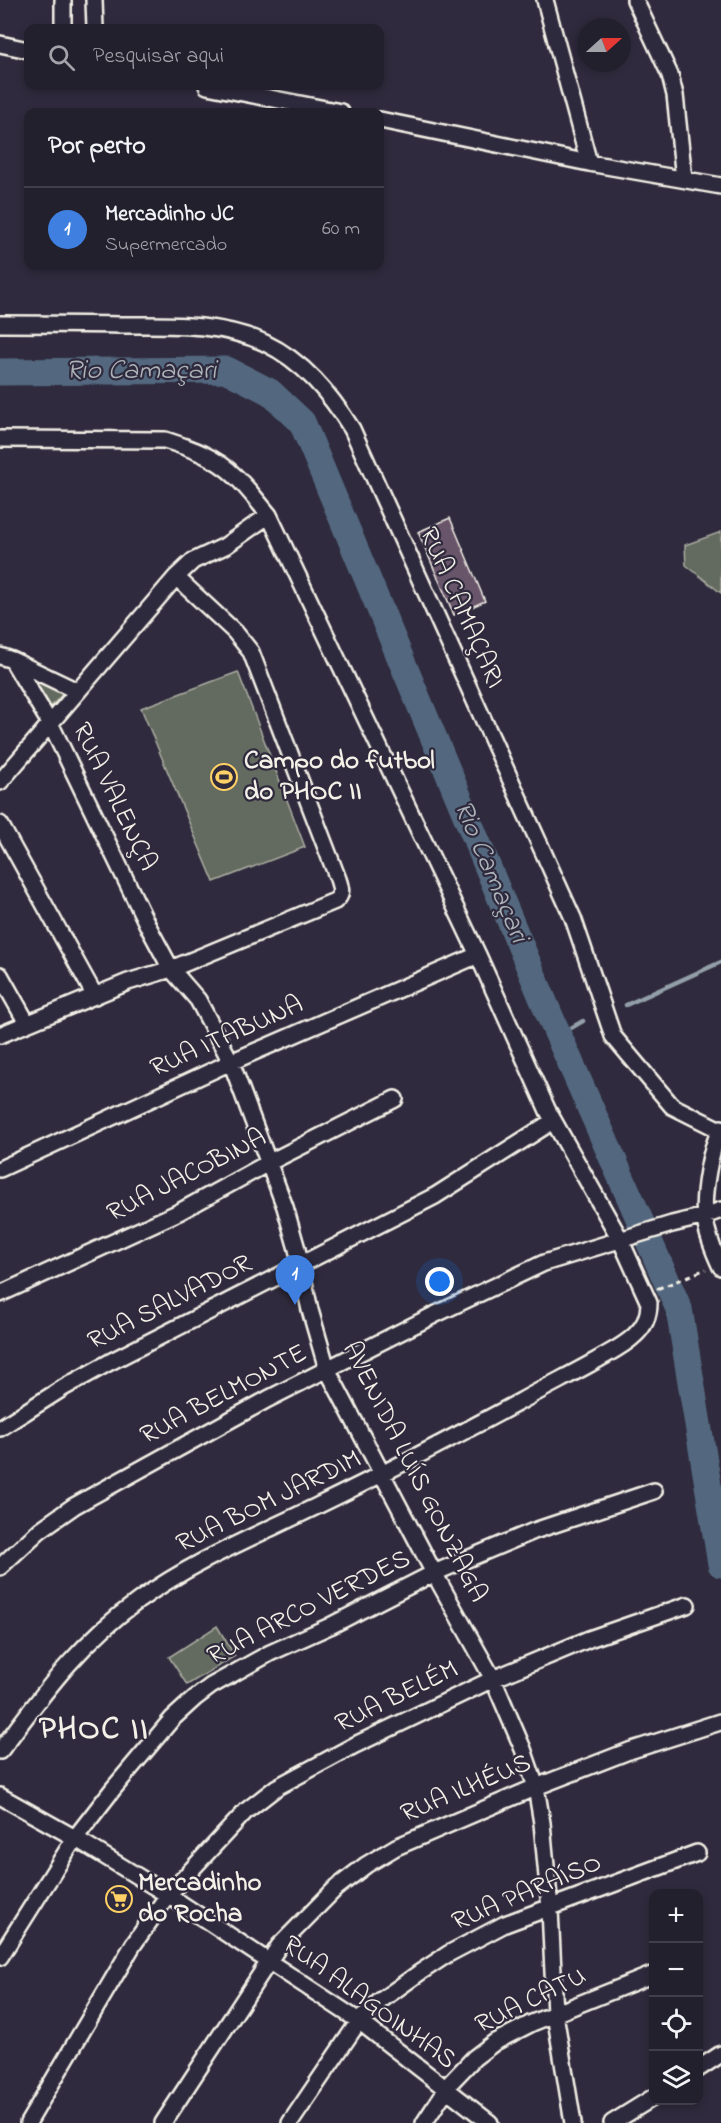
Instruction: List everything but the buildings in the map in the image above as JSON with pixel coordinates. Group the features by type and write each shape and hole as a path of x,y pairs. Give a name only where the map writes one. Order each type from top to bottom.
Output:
{"street":[{"path":"63,0 63,24"},
{"path":"94,0 95,24"},
{"path":"545,0 589,163"},
{"path":"635,0 670,75 675,95 684,178"},
{"path":"0,44 24,49"},
{"path":"228,90 320,108"},
{"path":"384,121 589,163 721,186"},
{"name":"RUA CAMAÇARI","path":"0,324 172,325 214,329 243,335 265,343 285,356 309,374 333,399 352,429 573,918 613,1036 672,1106 720,1129"},
{"name":"RUA BOM JARDIM","path":"0,439 165,440 211,458 234,475 269,514 554,1121 620,1239 649,1303 649,1313 645,1324 626,1343 382,1474 223,1552 139,1600 94,1635 79,1650 0,1751"},
{"path":"0,782 176,577 193,561 225,546 269,514"},
{"path":"0,1035 128,982 171,969 336,901 341,892 251,652 235,632 176,577"},
{"path":"6,658 77,691"},
{"name":"RUA VALENÇA","path":"6,658 51,725 171,969"},
{"path":"0,824 95,996"},
{"name":"RUA ITABUNA","path":"0,1169 231,1062 478,955"},
{"name":"AVENIDA LUÍS GONZAGA","path":"171,969 198,1000 231,1062 270,1162 291,1229 327,1369 434,1573 493,1679 523,1749 536,1787 542,1823 550,1909 555,2014 573,2123"},
{"path":"0,975 27,1023"},
{"name":"RUA JACOBINA","path":"0,1294 179,1212 270,1162 395,1099"},
{"name":"RUA SALVADOR","path":"0,1428 63,1388 110,1362 443,1191 554,1121"},
{"path":"720,1129 712,1156 705,1216 708,1236 720,1265"},
{"name":"RUA BELMONTE","path":"0,1567 40,1530 74,1506 268,1399 434,1315 544,1263 721,1210"},
{"name":"RUA ARCO VERDES","path":"0,1957 75,1838 172,1719 203,1692 270,1653 330,1626 434,1573 534,1531 654,1491"},
{"name":"RUA BELÉM","path":"28,2123 133,1945 168,1895 246,1811 277,1787 355,1745 493,1679 589,1639 687,1605"},
{"name":"RUA ILHÉUS","path":"163,2123 268,1961 291,1933 336,1888 366,1865 396,1847 536,1787 629,1751 720,1722"},
{"name":"RUA ALAGOINHAS","path":"0,1796 75,1838 168,1895 359,2021 490,2123"},
{"name":"RUA PARAÍSO","path":"290,2123 359,2021 393,1990 448,1954 505,1924 697,1853"},
{"name":"RUA CATU","path":"424,2123 463,2068 484,2050 532,2023 649,1976"},
{"path":"703,2066 721,2054"},
{"path":"612,2123 649,2100"}],"path":[{"path":"663,1287 720,1265"}],"green space":[{"path":"721,532 721,593 686,565 685,545"},
{"name":"Campo do futbol do PHOC II","path":"238,672 305,847 214,882 141,708"},
{"path":"27,673 64,692 48,710"},
{"path":"217,1626 235,1656 187,1685 169,1657"}],"waterway":[{"name":"Rio Camaçari","path":"0,372 227,370 270,392 302,422 549,1014 679,1309 721,1564"},
{"path":"626,1005 721,962"},
{"path":"559,1035 583,1021"}],"place":[{"name":"Campo do futbol do PHOC II","path":"224,777"},
{"name":"Mercadinho JC","path":"295,1305"},
{"name":"Mercadinho do Rocha","path":"119,1899"}],"district":[{"name":"PHOC II","path":"94,1730"}]}
